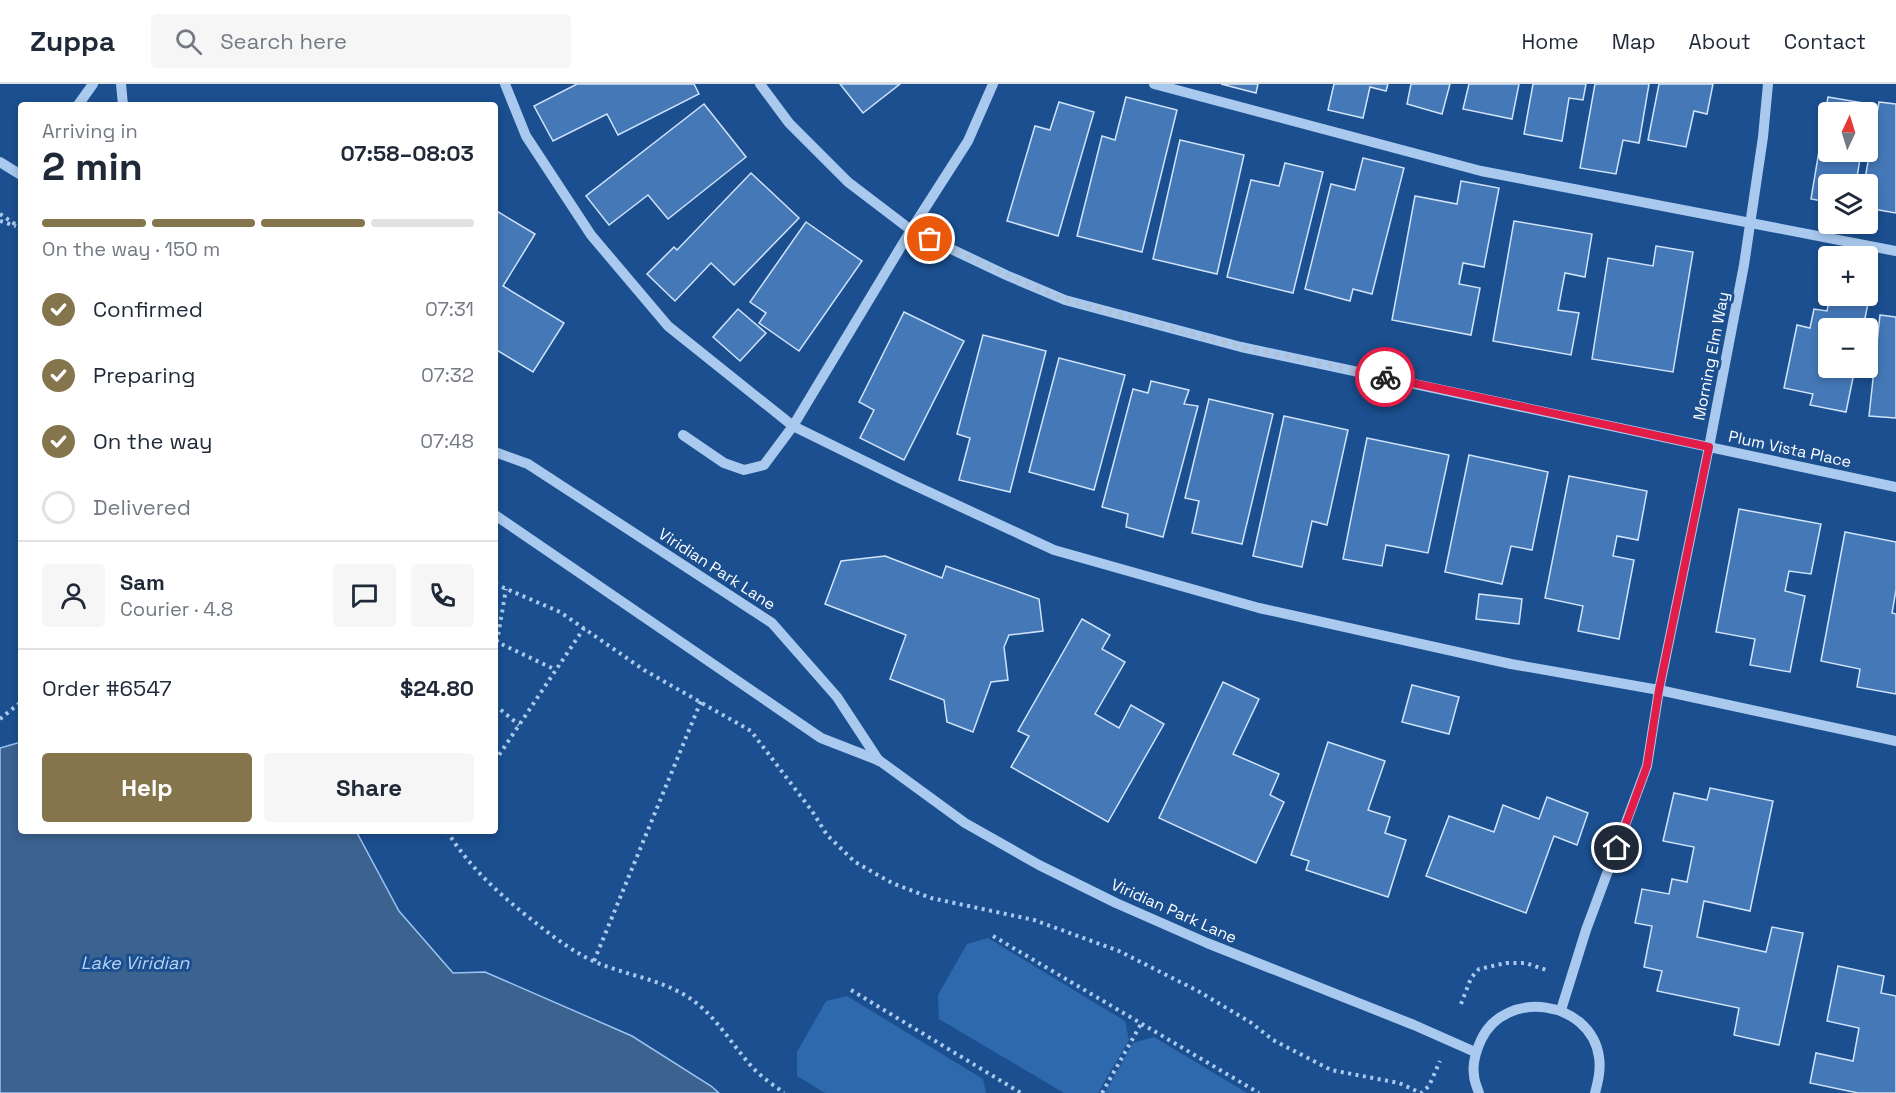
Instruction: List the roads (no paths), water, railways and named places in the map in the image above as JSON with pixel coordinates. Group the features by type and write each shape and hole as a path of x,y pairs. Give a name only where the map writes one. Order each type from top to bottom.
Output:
{"street":[{"path":"80,102 93,84"},
{"path":"121,84 123,102"},
{"path":"505,84 526,136 591,235 668,326 793,426 903,480 1054,550 1259,608 1511,664 1659,690 1896,741"},
{"name":"Plum Vista Place","path":"760,84 789,123 848,182 911,230 1065,300 1241,347 1896,487"},
{"path":"683,435 724,463 744,470 764,465 793,426 911,230 968,141 993,84"},
{"path":"1155,84 1481,171 1896,251"},
{"name":"Morning Elm Way","path":"1561,1010 1586,930 1647,766 1659,690 1744,265 1763,137 1768,84"},
{"path":"0,162 18,173"},
{"name":"Viridian Park Lane","path":"498,453 528,464 772,623 837,697 879,761"},
{"name":"Viridian Park Lane","path":"498,517 821,738 879,761 965,823 1039,865 1207,943 1414,1025 1475,1052"},
{"path":"1479,1093 1474,1075 1475,1052 1484,1033 1499,1018 1518,1008 1540,1005 1561,1010 1578,1020 1592,1036 1599,1056 1600,1076 1595,1093"}],"water":[{"name":"Lake Viridian","path":"18,743 18,834 358,834 399,911 453,973 485,972 632,1036 719,1093 0,1093 0,748"}]}
